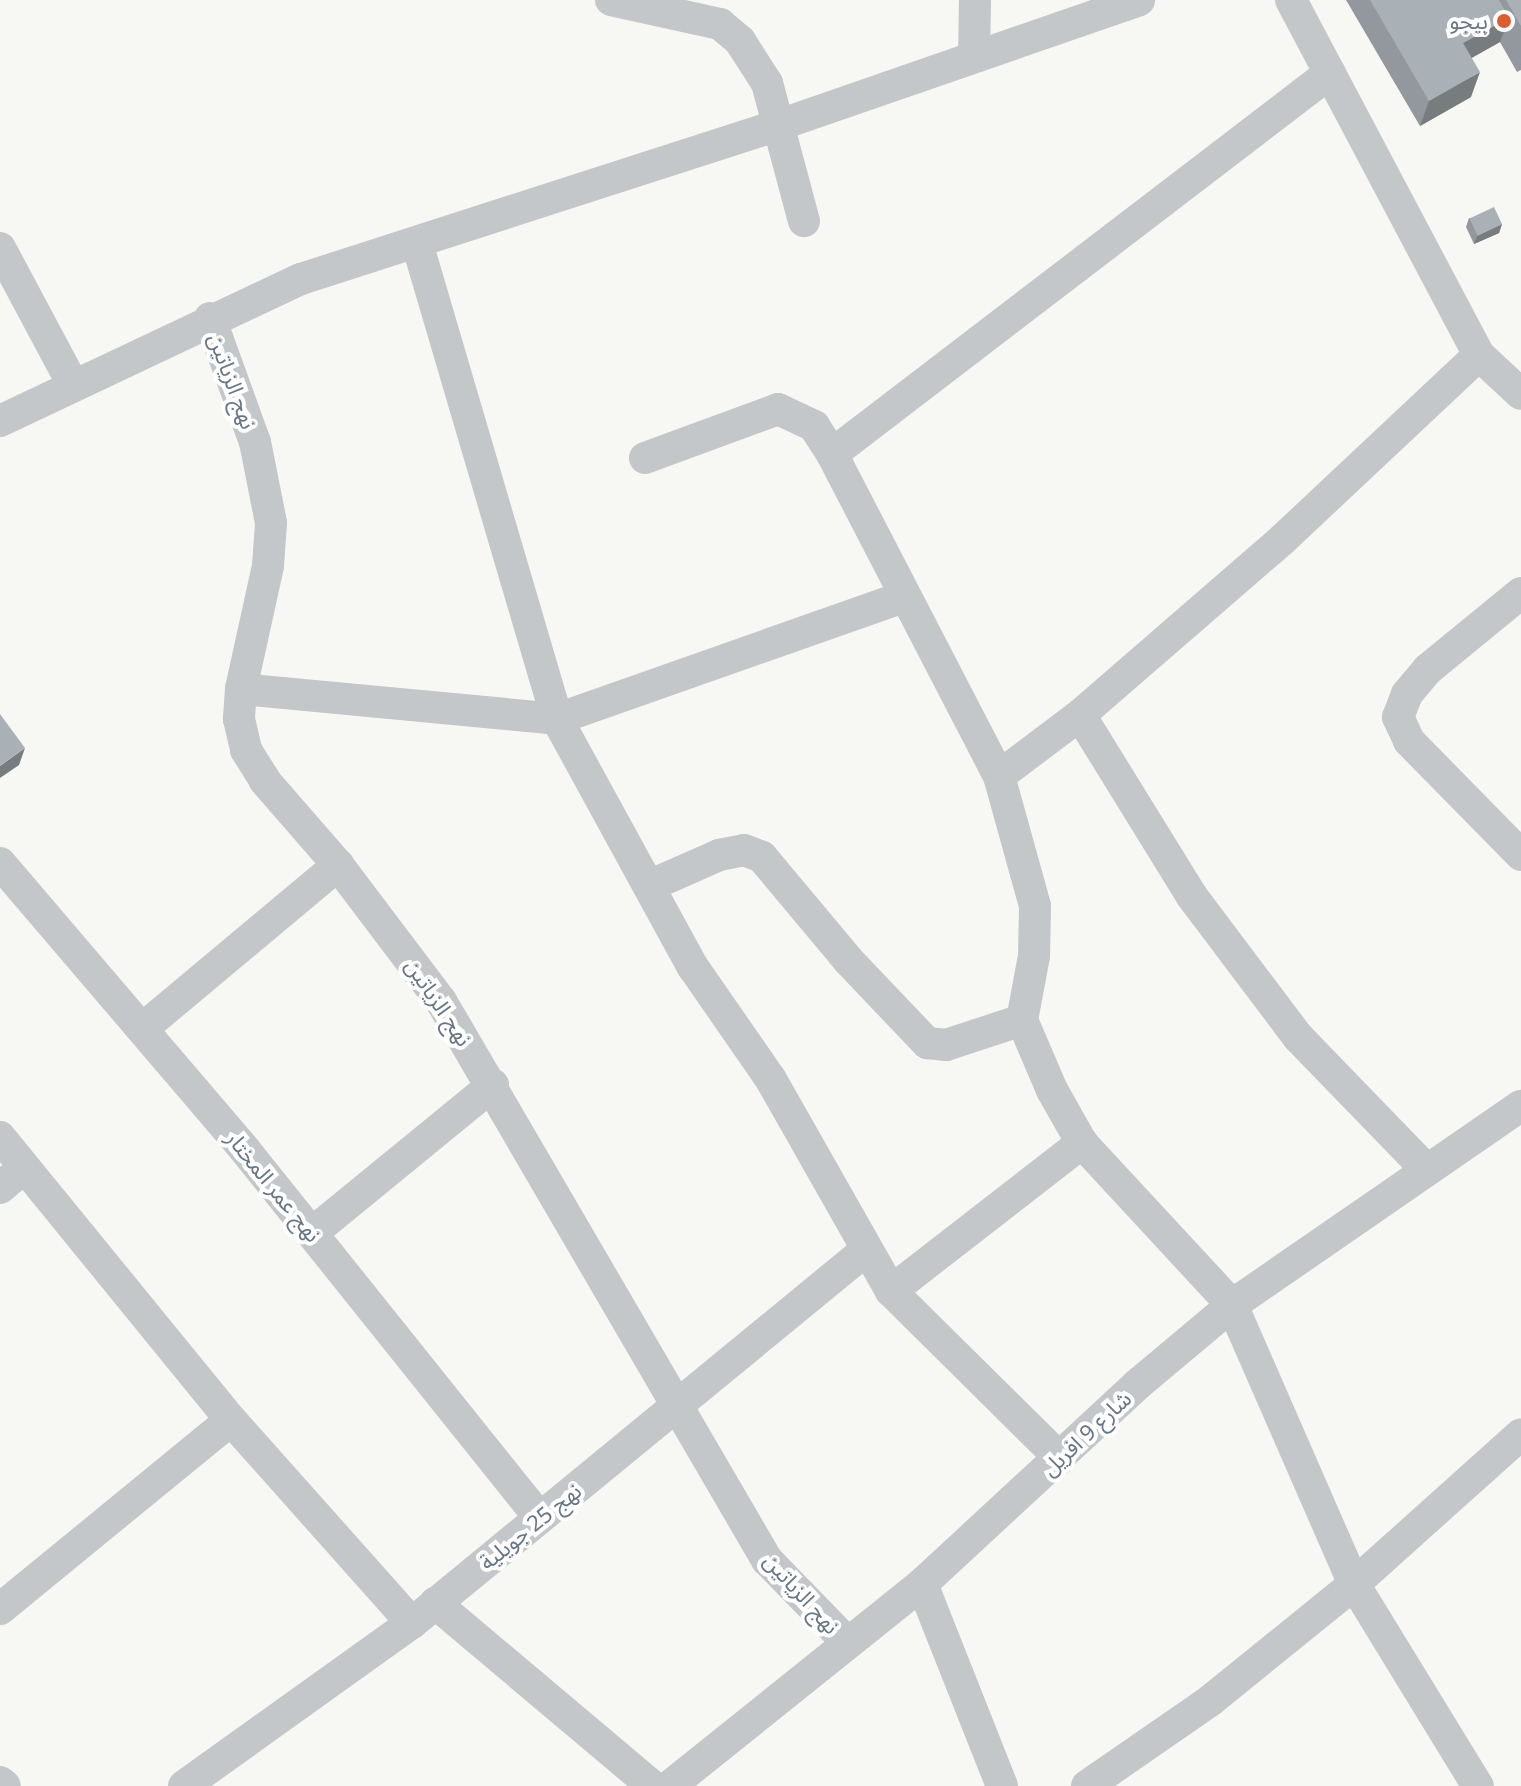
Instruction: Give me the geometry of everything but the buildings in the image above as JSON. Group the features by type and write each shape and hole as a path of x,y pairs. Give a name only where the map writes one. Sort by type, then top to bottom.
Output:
{"street":[{"path":"611,0 720,24 740,41 767,83 804,221"},
{"path":"974,57 975,0"},
{"path":"0,421 72,383 301,279 779,125 1139,0"},
{"path":"1291,0 1479,355 1521,394"},
{"path":"832,454 1330,73"},
{"path":"417,243 557,719 693,967 770,1078 865,1251 891,1291 1060,1458"},
{"path":"0,248 72,383"},
{"name":"نهج الزياتين","path":"210,318 255,442 271,523 268,566 241,689 239,719 246,750 265,781 338,865 441,1001 493,1085 767,1560 847,1642"},
{"path":"999,776 1080,715 1283,539 1479,355"},
{"path":"645,458 778,409 814,426 832,454 903,597 999,776 1035,906 1034,956 1022,1020 1082,1143 1232,1305 1354,1584 1478,1786"},
{"path":"1521,593 1428,669 1407,694 1398,717 1409,741 1521,855"},
{"path":"241,689 557,719 903,597"},
{"path":"1080,715 1191,895 1298,1037 1427,1170"},
{"path":"649,886 719,855 744,850 762,857 848,960 927,1043 946,1045 1022,1020"},
{"name":"نهج عمر المختار","path":"0,863 312,1233 539,1517"},
{"path":"142,1029 338,865"},
{"path":"312,1233 493,1085"},
{"name":"شارع 9 افريل","path":"670,1786 922,1584 1232,1305 1521,1106"},
{"path":"0,1137 231,1420 423,1613 652,1786"},
{"path":"891,1291 1082,1143"},
{"path":"0,1188 24,1168"},
{"name":"نهج 25 جويلية","path":"184,1786 423,1613 865,1251"},
{"path":"0,1609 231,1420"},
{"path":"1087,1786 1211,1700 1354,1584 1521,1434"},
{"path":"922,1584 1002,1786"}],"place":[{"name":"بيجو","path":"1504,21"}]}
